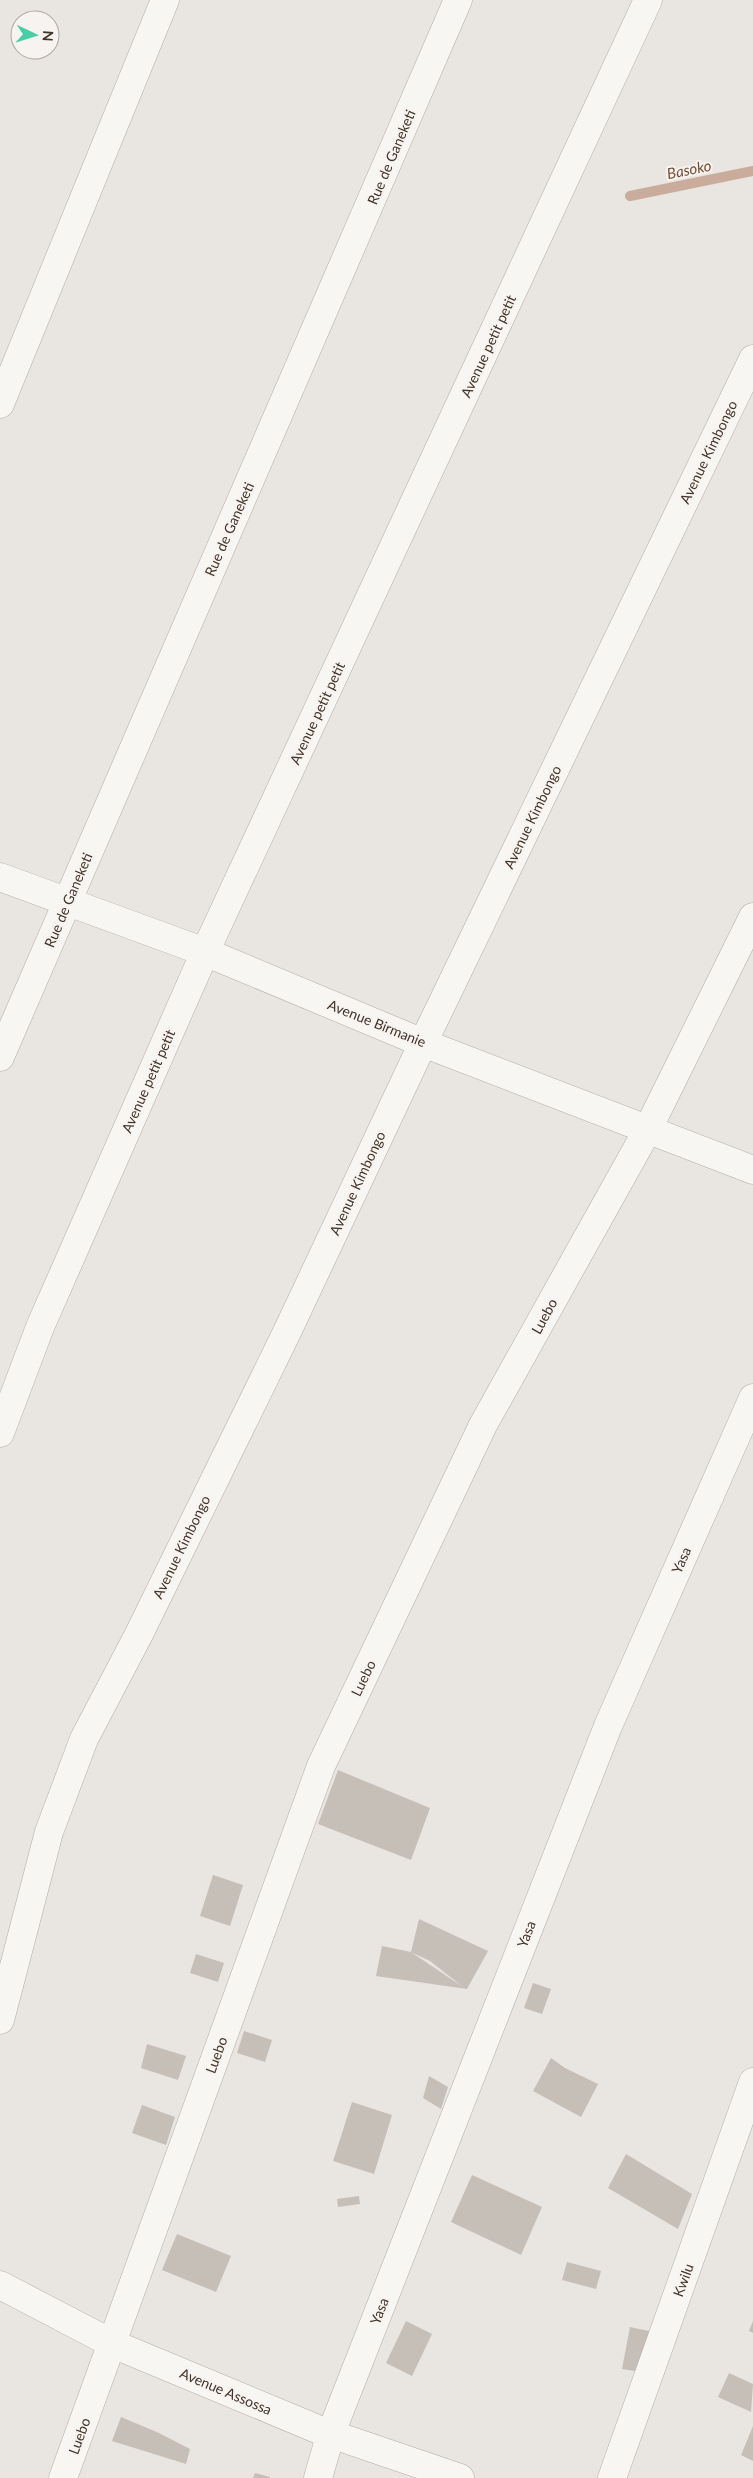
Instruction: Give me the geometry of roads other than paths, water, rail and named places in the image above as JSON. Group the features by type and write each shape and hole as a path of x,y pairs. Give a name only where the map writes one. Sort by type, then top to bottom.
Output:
{"street":[{"path":"0,404 166,0"},
{"name":"Rue de Ganeketi","path":"0,1057 458,0"},
{"name":"Avenue petit petit","path":"0,1433 40,1327 205,952 648,0"},
{"name":"Avenue Kimbongo","path":"0,2020 49,1832 84,1739 139,1634 287,1332 423,1043 753,359"},
{"name":"Avenue Birmanie","path":"0,878 205,952 423,1043 753,1170"},
{"name":"Luebo","path":"63,2478 321,1766 483,1425 648,1131 753,917"},
{"name":"Yasa","path":"318,2478 331,2433 608,1726 753,1398"},
{"name":"Kwilu","path":"612,2478 753,2082"},
{"name":"Avenue Assossa","path":"0,2285 113,2344 331,2433 460,2478"}],"waterway":[{"name":"Basoko","path":"630,196 753,171"}]}
